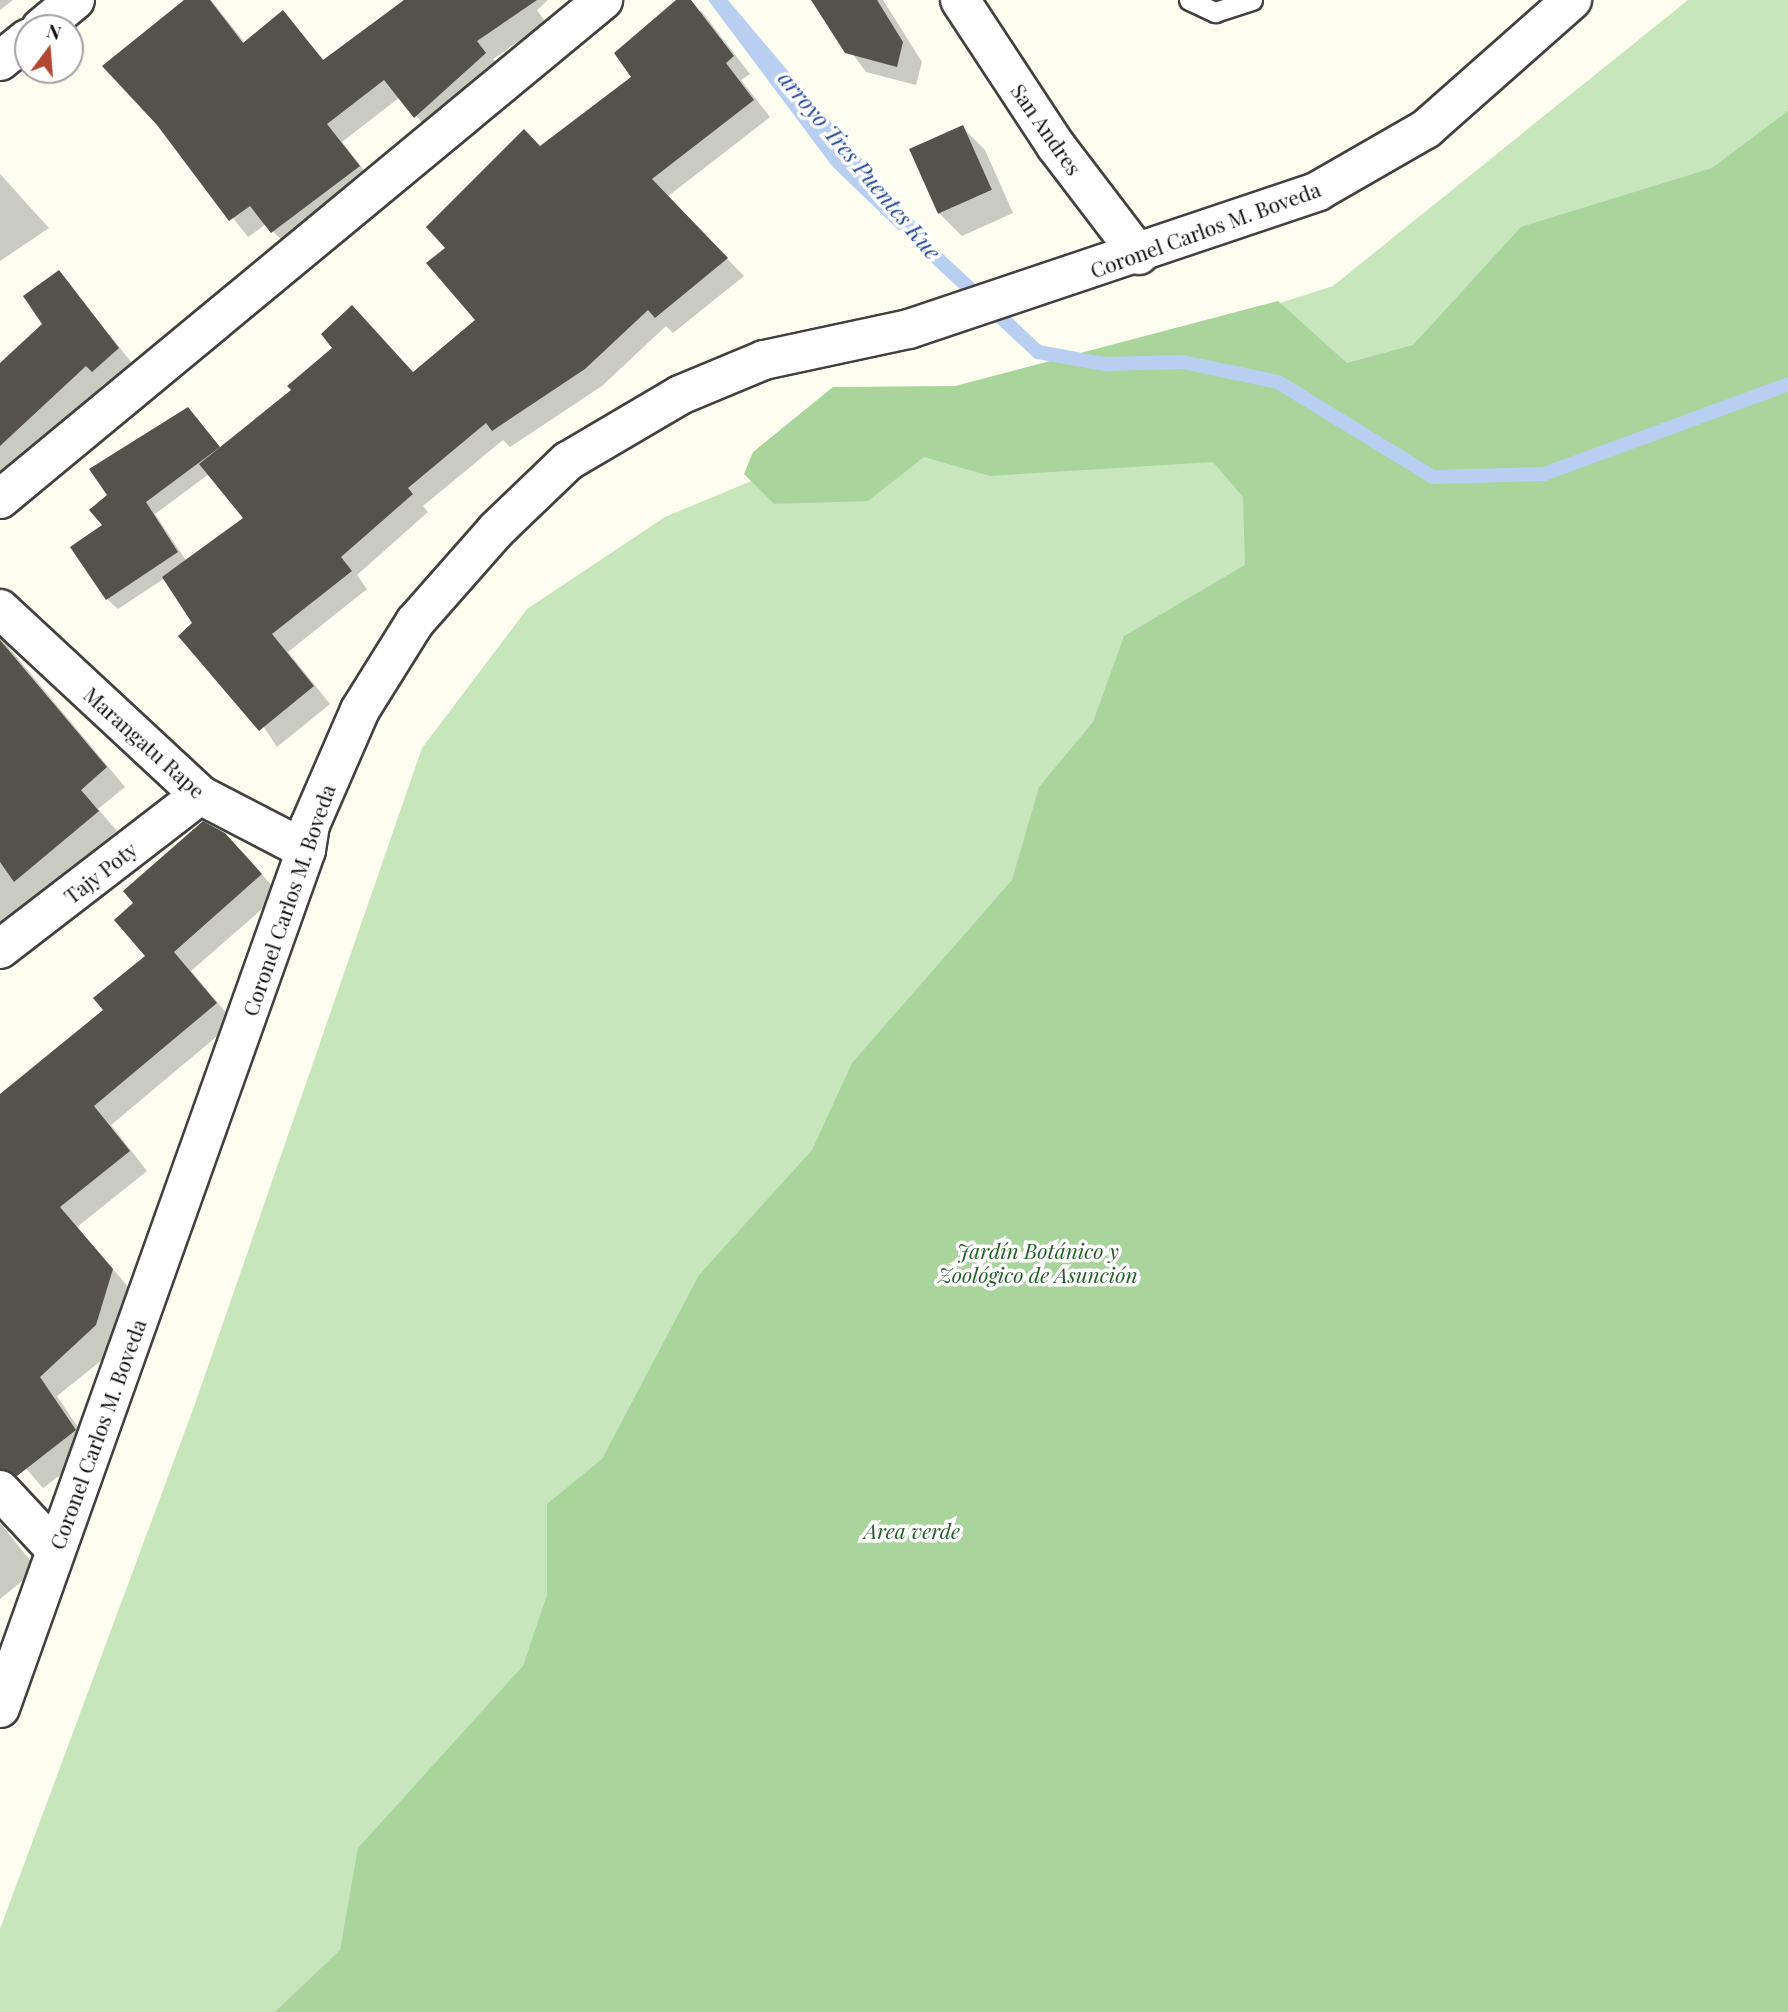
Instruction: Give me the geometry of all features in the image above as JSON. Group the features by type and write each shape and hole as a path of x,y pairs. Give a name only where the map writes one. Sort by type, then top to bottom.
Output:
{"street":[{"path":"58,14 75,0"},
{"path":"0,499 603,0"},
{"name":"San Andres","path":"960,0 1056,146 1139,255"},
{"name":"Coronel Carlos M. Boveda","path":"0,1708 306,850 310,825 360,710 415,622 568,461 680,396 764,360 909,329 1139,255 1318,191 1426,129 1572,0"},
{"path":"0,61 14,50"},
{"name":"Marangatu Rape","path":"0,610 200,794 306,850"},
{"name":"Tajy Poty","path":"0,949 200,794"},
{"path":"0,1490 56,1550"}],"lane":[{"path":"1189,0 1215,12 1252,0"}],"green space":[{"name":"Jardín Botánico y Zoológico de Asunción","path":"1688,0 1788,0 1788,2012 0,2012 0,1929 195,1404 422,748 527,609 665,517 828,449 1333,286"},
{"name":"Jardín Botánico y Zoológico de Asunción","path":"1788,111 1788,2012 275,2012 340,1950 358,1848 523,1666 547,1595 547,1504 602,1459 699,1275 812,1150 852,1063 1012,880 1039,787 1093,722 1124,636 1245,565 1243,497 1213,462 990,476 924,457 868,501 774,504 744,474 753,452 833,387 955,386 1278,301 1347,363 1413,345 1521,227 1712,168"}],"water":[{"path":"708,0 728,0 954,268 943,273 832,166"}],"building":[{"path":"184,0 210,0 243,43 283,10 323,60 404,0 537,0 477,41 486,53 414,118 384,80 327,124 360,166 271,233 250,206 229,221 157,125 102,66"},
{"path":"676,0 691,0 734,56 726,63 754,100 652,179 728,258 655,318 648,310 585,369 492,431 486,423 408,488 413,494 341,557 352,571 272,634 314,686 259,731 178,636 192,623 162,577 243,518 199,464 291,390 287,386 332,348 321,334 352,305 413,372 475,320 426,263 445,248 426,227 524,129 540,146 631,77 614,53"},
{"path":"811,0 877,0 903,42 897,67 845,53"},
{"path":"963,125 992,190 938,214 909,149"},
{"path":"59,270 119,348 92,372 86,366 0,446 0,363 42,324 23,296"},
{"path":"188,407 220,447 146,502 178,552 106,600 70,547 102,525 89,510 107,495 89,469"},
{"path":"0,640 107,767 81,790 99,811 14,882 0,862"},
{"path":"203,821 225,833 262,874 174,952 217,1003 94,1106 130,1151 60,1207 113,1269 96,1325 40,1377 76,1430 17,1476 0,1469 0,1094 103,1010 93,998 145,956 114,920 133,903 123,891"}],"waterway":[{"name":"arroyo Tres Puentes Kue","path":"938,259 1038,352 1105,364 1183,362 1278,382 1433,477 1544,474 1788,384"}],"park label":[{"name":"Area verde","path":"912,1530"}]}
